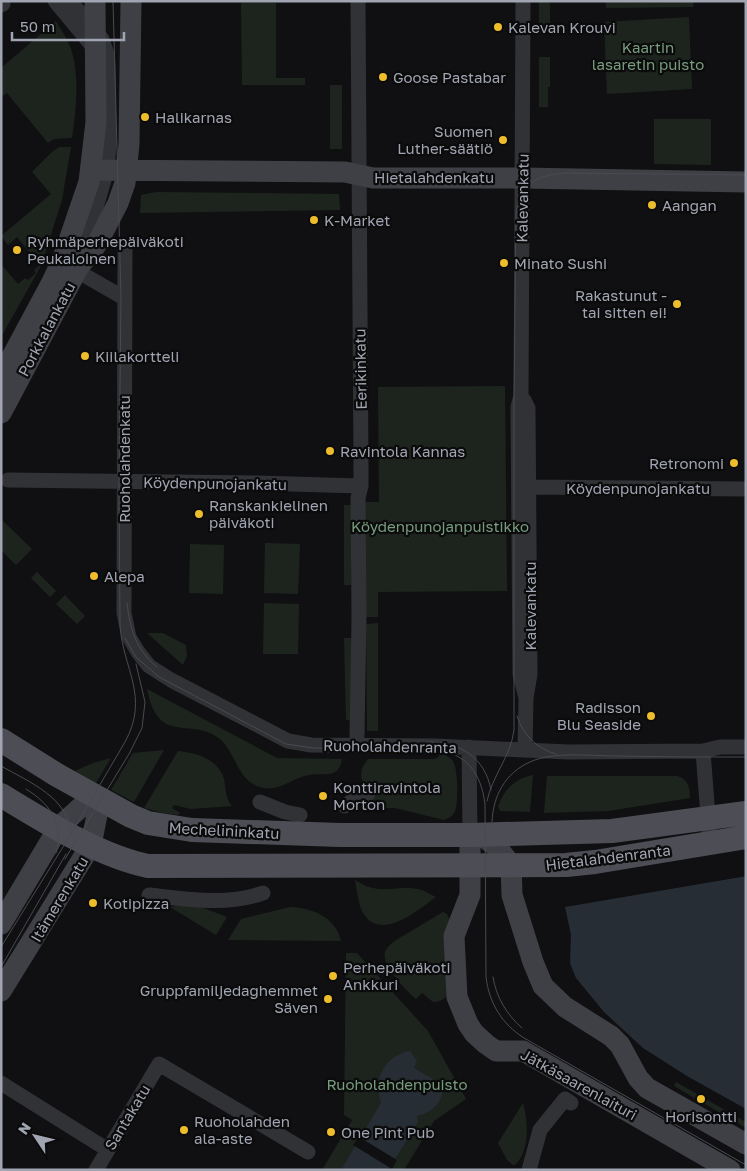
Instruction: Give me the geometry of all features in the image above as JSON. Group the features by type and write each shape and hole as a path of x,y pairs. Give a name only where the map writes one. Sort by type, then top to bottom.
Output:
{"main road":[{"path":"78,268 93,250 122,192 108,170 96,122 95,1"},
{"path":"108,170 129,144 131,1"},
{"name":"Hietalahdenkatu","path":"108,170 336,172 373,178 522,178 746,182"},
{"name":"Porkkalankatu","path":"1,376 62,261 84,200 108,170"},
{"name":"Porkkalankatu","path":"1,413 78,268"},
{"name":"Mechelininkatu","path":"1,740 97,798 148,823 192,830 271,833 473,835"},
{"path":"1,795 91,845 130,862 148,866 469,866"},
{"path":"1,924 59,827 97,798"},
{"name":"Itämerenkatu","path":"1,991 91,845 97,798"},
{"name":"Hietalahdenranta","path":"473,835 612,831 746,814"},
{"path":"473,835 485,838 497,847 511,865"},
{"name":"Jätkäsaarenlaituri","path":"473,835 469,866 470,895 454,936 457,997 464,1016 474,1033 496,1051 523,1051 730,1170"},
{"name":"Hietalahdenranta","path":"469,866 566,865 746,837"},
{"name":"Jätkäsaarenlaituri","path":"511,865 512,895 533,962 543,986 565,1007 611,1036 620,1045 638,1078 646,1088 746,1144"}],"street":[{"path":"55,1 94,39"},
{"path":"70,1 94,39"},
{"name":"Eerikinkatu","path":"357,736 358,498 361,486 358,1"},
{"name":"Kalevankatu","path":"523,1 521,395 518,407 520,674 526,698"},
{"name":"Ruoholahdenkatu","path":"124,621 125,246"},
{"path":"78,268 124,298"},
{"name":"Kalevankatu","path":"521,395 528,408 530,487 530,674 526,698 526,749"},
{"name":"Köydenpunojankatu","path":"8,480 361,486"},
{"name":"Köydenpunojankatu","path":"530,487 746,489"},
{"name":"Ruoholahdenranta","path":"124,621 133,645 143,659 160,674 288,741 311,745 469,747 568,752 703,751 720,747 746,747"},
{"name":"Jätkäsaarenlaituri","path":"469,747 473,835"},
{"path":"703,751 710,843"},
{"path":"345,806 356,798 368,794"},
{"path":"260,802 285,812 300,815"},
{"path":"149,895 181,899 240,900 263,893"},
{"name":"Santakatu","path":"96,1170 159,1064 308,1152"},
{"path":"1,1083 108,1150"},
{"path":"529,1170 540,1130 568,1099"}],"green space":[{"path":"539,1 548,1 550,3 550,33 539,33"},
{"path":"606,1 694,1 693,7 606,8"},
{"path":"241,3 276,3 276,78 305,78 305,85 242,85"},
{"name":"Kaartin lasaretin puisto","path":"689,17 692,89 607,94 604,22"},
{"path":"56,21 68,42 74,60 76,104 72,138 54,139 48,143 7,93 1,97 1,68"},
{"path":"539,57 550,57 548,107 539,107"},
{"path":"330,85 342,85 342,149 330,149"},
{"path":"654,119 711,119 711,165 654,164"},
{"path":"59,147 71,147 62,200 41,266 1,337 1,264 18,284 25,278 28,280 36,273 34,270 40,265 17,237 8,245 1,236 51,194 32,172"},
{"path":"156,192 339,194 340,210 140,213 141,195"},
{"name":"Köydenpunojanpuistikko","path":"505,386 507,591 378,592 378,617 366,617 365,502 379,502 378,387"},
{"path":"344,505 351,505 351,585 344,585"},
{"path":"1,519 32,549 16,565 1,550"},
{"path":"265,543 300,544 298,594 264,593"},
{"path":"190,544 224,545 223,594 189,593"},
{"path":"37,572 56,591 50,597 31,578"},
{"path":"65,595 85,616 77,624 56,604"},
{"path":"264,603 299,604 298,654 263,654"},
{"path":"378,623 378,731 367,731 366,624"},
{"path":"147,633 163,633 186,645 187,656 183,665"},
{"path":"344,638 351,638 352,720 346,720"},
{"path":"147,689 277,758 342,759 340,766 337,771 332,773 312,774 278,787 261,788 244,776 230,751 221,740 204,731 177,727 162,721 150,702"},
{"path":"164,750 134,802 111,790 133,753"},
{"path":"178,751 199,755 217,766 224,779 227,796 232,806 191,809 174,805 172,808 180,813 178,815 144,808"},
{"path":"439,753 451,759 455,765 457,803 454,813 450,817 444,820 395,808 371,808 361,778 363,766 368,759 435,759 439,757"},
{"path":"111,758 96,783 75,771 93,763"},
{"path":"533,775 530,812 500,811 498,806 507,790 520,779"},
{"path":"547,776 677,776 684,779 688,784 690,798 608,811 544,813"},
{"path":"355,880 373,888 413,888 436,897 399,921 378,925 369,920 362,911"},
{"path":"177,905 201,907 227,917 216,935 170,907"},
{"path":"290,907 307,909 322,915 334,926 341,941 228,940 241,919"},
{"path":"443,912 449,918 449,991 445,998 439,1001 433,1002 422,993 416,999 401,984 387,964 385,952 396,940"},
{"name":"Ruoholahdenpuisto","path":"346,953 357,953 428,1031 466,1099 434,1121 404,1170 322,1170 352,1120 344,1115"},
{"path":"676,1082 746,1122 746,1128 674,1086"},
{"path":"523,1103 527,1127 526,1143 521,1158 513,1165 507,1160 498,1143"}],"shaded area":[{"path":"746,876 746,1109 687,1076 643,1048 604,1012 576,978 570,963 571,935 565,907"},
{"path":"410,1051 417,1061 414,1068 443,1085 439,1101 428,1112 417,1116 418,1122 388,1170 341,1170 381,1103 378,1085 387,1063 393,1058"}],"pier":[{"path":"746,873 746,876 562,907 564,905"},
{"path":"359,1137 397,1160 392,1169 353,1145"}],"tram line":[{"path":"1,947 125,742 132,726 135,711 133,683 122,641 120,625 121,296 113,1"},
{"path":"487,801 489,792 509,749 514,730 516,213 521,194 532,182 547,176 566,173 746,175"},
{"path":"127,603 135,638 144,653 157,667"},
{"path":"125,638 136,657 159,677 286,744 313,748 435,749 456,755 464,760 476,774 485,804 486,977 490,996 498,1012 509,1026 524,1038 746,1165"},
{"path":"65,859 129,754 142,728 145,702 136,664"},
{"path":"517,716 527,735 537,745 556,754"},
{"path":"428,742 460,748 477,760 488,778 491,790"},
{"path":"492,822 498,794 507,779 530,762 550,756 746,757"},
{"path":"1,766 35,785 56,801 64,811 69,822 71,835"},
{"path":"26,789 42,801 57,824 58,843 56,853"},
{"path":"1,967 66,854"},
{"path":"493,977 503,1005 522,1028"}],"place":[{"name":"Kalevan Krouvi","path":"498,27"},
{"name":"Goose Pastabar","path":"383,77"},
{"name":"Halikarnas","path":"145,117"},
{"name":"Suomen Luther-säätiö","path":"503,140"},
{"name":"Aangan","path":"652,205"},
{"name":"K-Market","path":"314,220"},
{"name":"Ryhmäperhepäiväkoti Peukaloinen","path":"17,250"},
{"name":"Minato Sushi","path":"504,263"},
{"name":"Rakastunut - tai sitten ei!","path":"677,304"},
{"name":"Kiilakortteli","path":"85,356"},
{"name":"Ravintola Kannas","path":"330,451"},
{"name":"Retronomi","path":"734,463"},
{"name":"Ranskankielinen päiväkoti","path":"199,514"},
{"name":"Alepa","path":"94,576"},
{"name":"Radisson Blu Seaside","path":"651,716"},
{"name":"Konttiravintola Morton","path":"323,796"},
{"name":"Kotipizza","path":"93,903"},
{"name":"Perhepäiväkoti Ankkuri","path":"333,976"},
{"name":"Gruppfamiljedaghemmet Säven","path":"328,999"},
{"name":"Horisontti","path":"701,1099"},
{"name":"Ruoholahden ala-aste","path":"184,1130"},
{"name":"One Pint Pub","path":"331,1132"}]}
